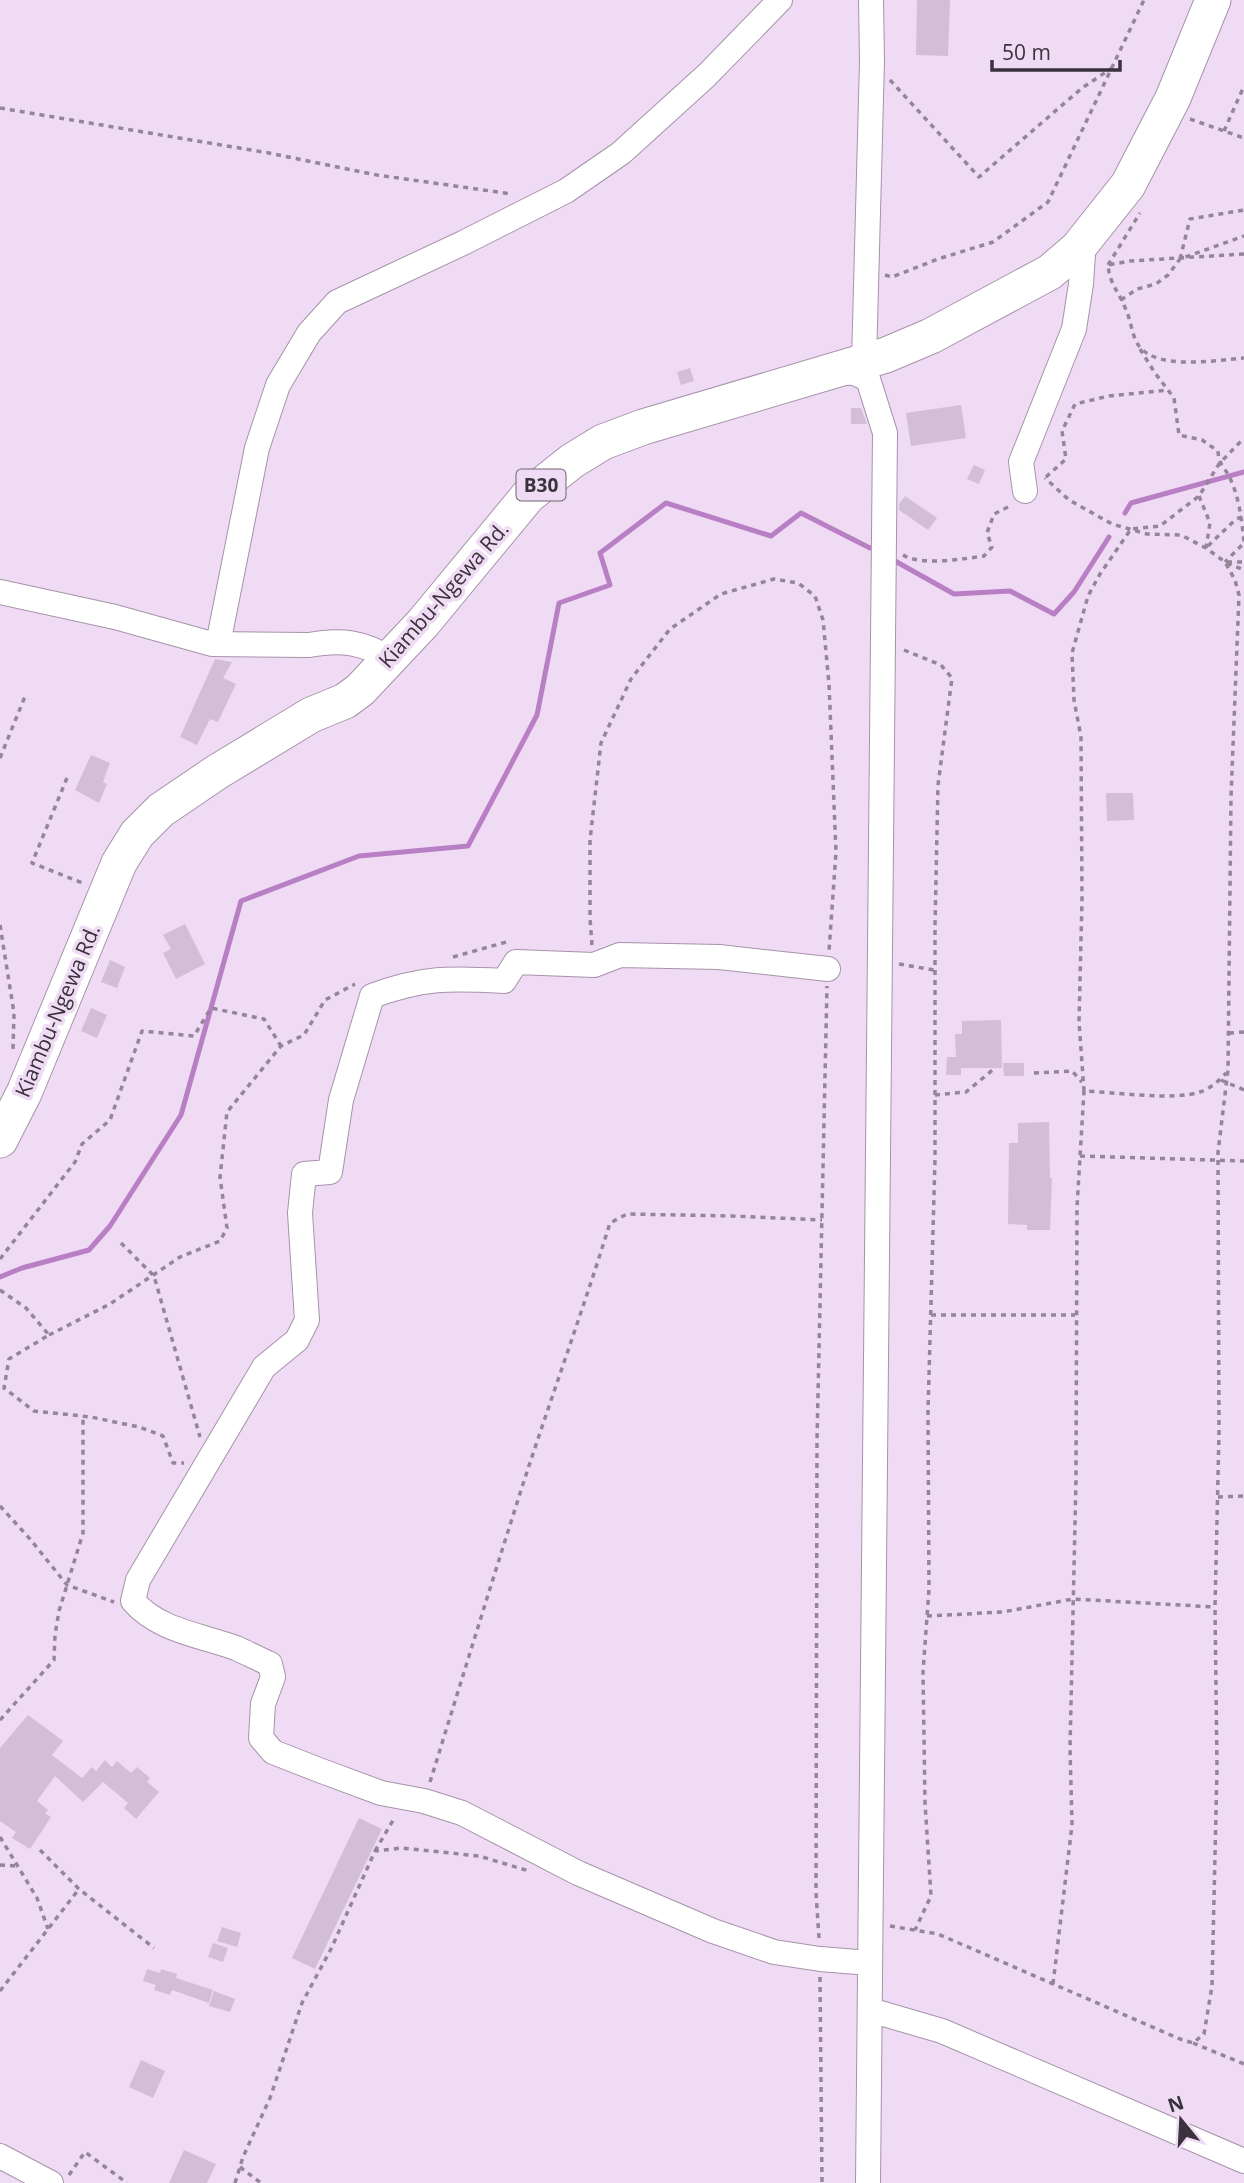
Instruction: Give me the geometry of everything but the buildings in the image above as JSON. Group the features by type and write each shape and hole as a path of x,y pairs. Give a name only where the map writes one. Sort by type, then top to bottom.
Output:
{"highway":[{"name":"Kiambu-Ngewa Rd.","path":"0,1140 24,1093 119,863 137,834 161,810 217,772 311,715 345,701 360,690 390,659 528,496 572,461 603,442 643,427 886,355 931,336 1050,272 1084,240 1128,185 1166,111 1213,0"}],"street":[{"path":"218,644 257,448 278,385 309,334 337,302 566,191 621,153 707,75 780,0"},
{"path":"868,2183 885,433 868,379 848,367 866,271 872,61 871,0"},
{"path":"1025,491 1021,462 1074,329 1084,240"},
{"path":"0,593 115,617 218,644 360,644 373,648 390,659"},
{"path":"828,969 719,957 620,955 594,965 516,962 504,981 432,979 402,985 372,996 341,1100 330,1172 304,1174 300,1213 307,1320 297,1340 264,1367 138,1580 133,1601 142,1612 180,1632 236,1648 270,1664 273,1676 263,1704 261,1738 273,1752 381,1793 424,1801 462,1813 578,1873 713,1931 774,1952 870,1963"},
{"path":"870,2010 942,2031 1244,2161"},
{"path":"0,2156 51,2183"}],"path":[{"path":"866,271 892,276 938,258 993,242 1048,202 1144,0"},
{"path":"872,61 979,177 1083,88 1112,68"},
{"path":"1224,131 1244,86"},
{"path":"0,108 269,153 377,175 531,196 537,206"},
{"path":"1166,111 1244,138"},
{"path":"1121,300 1137,289 1156,284 1168,275 1180,259 1190,219 1244,210"},
{"path":"1180,259 1244,236"},
{"path":"1225,562 1244,543 1243,517 1229,476 1219,464 1218,451 1202,440 1179,435 1174,398 1138,345 1121,300 1110,280 1108,265 1130,261 1244,254"},
{"path":"1138,345 1155,358 1171,362 1244,358"},
{"path":"884,541 909,559 940,560 984,556 992,547 986,534 994,514 1009,508 1025,491 1066,459 1062,432 1075,404 1109,396 1168,390"},
{"path":"1054,1984 1072,1825 1070,1748 1075,1315 1084,1091 1079,1023 1082,899 1081,737 1074,700 1072,653 1088,596 1132,529 1160,526 1199,496 1219,464 1244,438"},
{"path":"1045,477 1069,500 1112,524 1147,534 1181,535 1225,562 1244,570"},
{"path":"1199,496 1210,523 1206,548"},
{"path":"1206,548 1236,519 1243,517"},
{"path":"1225,562 1244,562"},
{"path":"1193,2043 1204,2034 1212,1986 1217,1768 1215,1607 1218,1497 1218,1162 1228,1070 1231,797 1238,595 1235,580 1225,562"},
{"path":"594,965 590,918 590,841 601,743 631,678 670,629 721,594 774,579 798,583 815,596 823,620 829,684 836,852 828,969 817,1440 816,1893 820,1959 822,2183"},
{"path":"882,641 941,665 952,678 939,785 934,970 935,1095 928,1411 927,1616 923,1685 925,1803 931,1896 915,1930"},
{"path":"0,758 26,695"},
{"path":"67,778 32,863 107,893"},
{"path":"0,925 14,1013 13,1051"},
{"path":"879,968 899,964 934,970"},
{"path":"0,1259 75,1162 82,1144 110,1120 142,1031 194,1036 211,1008 264,1019 281,1046"},
{"path":"1228,1033 1244,1032"},
{"path":"935,1095 966,1092 995,1069"},
{"path":"1034,1073 1072,1070 1083,1084"},
{"path":"1084,1091 1177,1096 1201,1092 1221,1080 1228,1070"},
{"path":"1221,1080 1244,1090"},
{"path":"1080,1156 1244,1161"},
{"path":"424,1801 469,1650 488,1600 610,1223 627,1214 822,1220"},
{"path":"121,1243 154,1276 207,1462 173,1463 163,1436 139,1427 83,1416 34,1411 5,1388 9,1359 110,1304 154,1276"},
{"path":"0,1290 26,1308 49,1335"},
{"path":"931,1315 1075,1315"},
{"path":"0,1720 54,1660 59,1611 83,1533 83,1416"},
{"path":"1218,1497 1244,1496"},
{"path":"0,1506 67,1585 142,1612"},
{"path":"927,1616 1003,1612 1073,1599 1215,1607"},
{"path":"235,2183 270,2098 302,2003 331,1949 375,1851 396,1815"},
{"path":"0,1837 37,1898 48,1929"},
{"path":"375,1851 402,1848 479,1856 529,1871"},
{"path":"40,1850 79,1889 154,1948"},
{"path":"0,1865 17,1866"},
{"path":"0,1991 79,1889"},
{"path":"870,1922 938,1934 1244,2064"},
{"path":"64,2183 85,2152 127,2183"},
{"path":"240,2166 258,2182"}],"waterway":[{"path":"1125,513 1131,503 1244,472"},
{"path":"0,1277 22,1268 89,1250 110,1226 181,1115 241,901 359,856 468,846 537,715 559,603 610,585 600,553 666,503 771,536 801,513 870,548"},
{"path":"895,561 954,594 1010,591 1054,614 1074,592 1109,537"}]}
